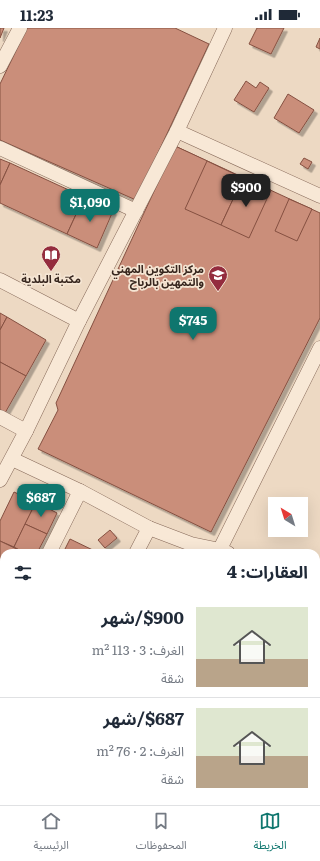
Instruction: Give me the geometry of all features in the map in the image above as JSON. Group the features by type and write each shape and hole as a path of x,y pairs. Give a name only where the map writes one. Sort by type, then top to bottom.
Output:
{"street":[{"path":"0,66 20,28"},
{"path":"0,480 26,431 79,321 177,131 225,28"},
{"path":"177,131 320,196"},
{"path":"0,148 136,211"},
{"path":"0,280 79,321"},
{"path":"223,549 320,348"},
{"path":"0,417 26,431"},
{"path":"12,459 80,491 149,528 191,544 210,549"},
{"path":"52,549 80,491"},
{"path":"138,549 149,528"}],"building":[{"path":"0,28 4,28 0,38"},
{"path":"27,28 175,28 209,44 136,200 0,140 0,84"},
{"path":"257,28 284,28 271,54 249,44"},
{"path":"320,38 320,49 316,47"},
{"path":"246,81 256,88 260,82 269,88 254,112 234,100"},
{"path":"288,94 314,110 299,133 274,118"},
{"path":"175,146 207,161 185,209 153,194"},
{"path":"175,146 320,213 320,318 211,532 38,449 58,410 56,403"},
{"path":"304,158 312,162 308,169 300,164"},
{"path":"0,159 10,163 0,185"},
{"path":"207,161 243,178 221,225 185,209"},
{"path":"10,163 84,197 67,234 0,203 0,185"},
{"path":"243,178 271,190 249,238 221,225"},
{"path":"84,197 113,211 97,248 67,234"},
{"path":"289,199 312,209 297,241 275,231"},
{"path":"0,313 7,317 0,330"},
{"path":"7,317 46,340 26,376 0,362 0,330"},
{"path":"0,362 26,376 5,413 0,410"},
{"path":"14,492 36,502 14,547 0,541 0,521"},
{"path":"36,502 57,513 47,534 25,524"},
{"path":"25,524 47,534 39,549 18,549 14,547"},
{"path":"110,530 117,538 105,548 98,540"},
{"path":"70,539 91,549 65,549"},
{"path":"0,541 17,549 0,549"}],"place":[{"name":"مكتبة البلدية","path":"51,272"},
{"name":"مركز التكوين المهني والتمهين بالرباح","path":"218,292"}]}
